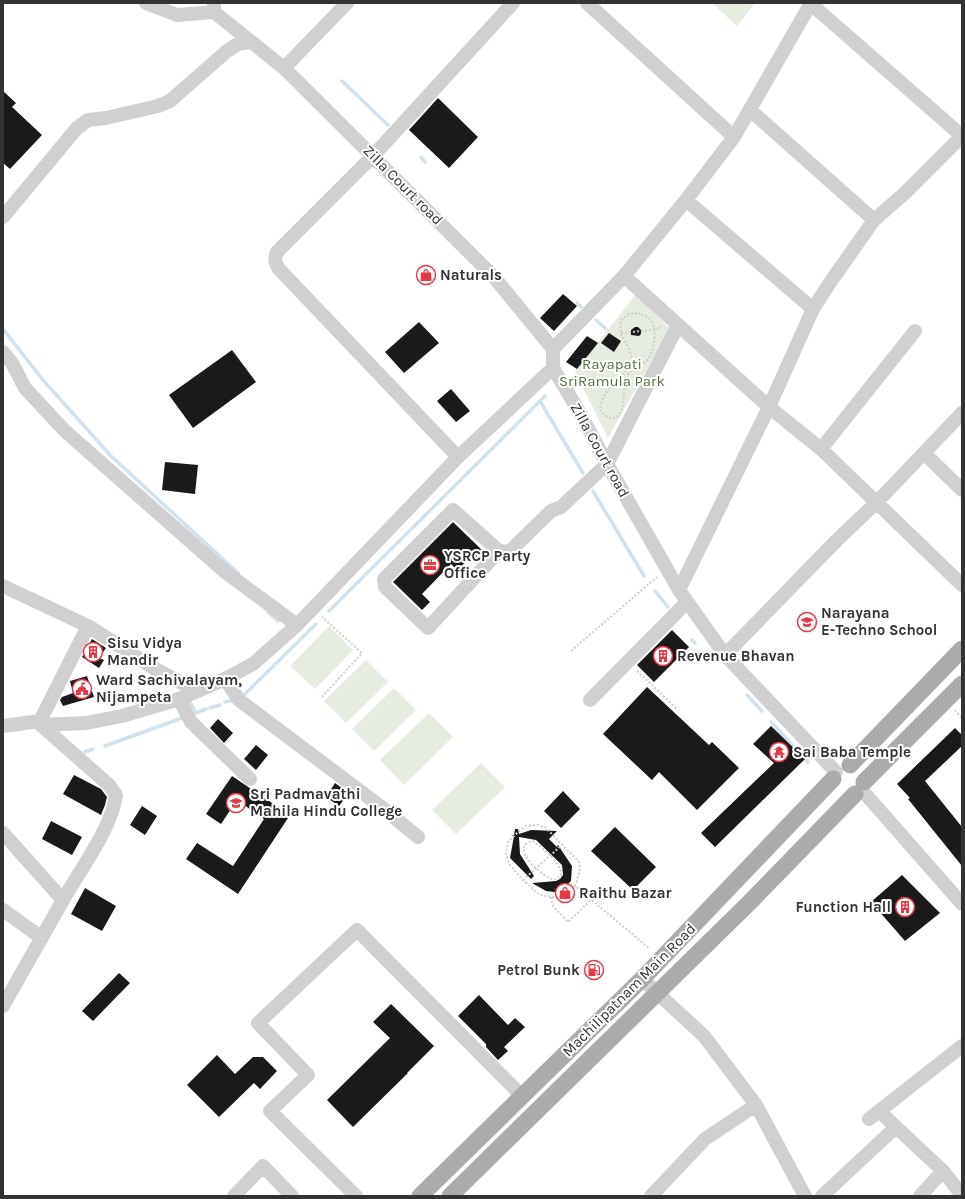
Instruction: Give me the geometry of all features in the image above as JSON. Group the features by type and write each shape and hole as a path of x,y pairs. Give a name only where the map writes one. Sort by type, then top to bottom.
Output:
{"main road":[{"name":"Machilipatnam Main Road","path":"420,1196 662,959 840,772 962,649"},
{"name":"Machilipatnam Main Road","path":"450,1196 755,896 962,684"},
{"path":"857,768 862,774 860,788 847,795 840,792 835,788 840,772 857,768"}],"street":[{"path":"146,3 177,15 214,8"},
{"path":"284,68 347,3"},
{"path":"458,457 275,264 274,258 277,252 373,156 512,3"},
{"path":"587,3 734,137"},
{"path":"3,726 40,723 86,722 115,717 179,699 225,679 253,664 297,625 458,457 553,368 553,349 624,276 686,200 734,137 811,3 962,136 905,193 874,220 813,309 769,407 679,590"},
{"name":"Zilla Court road","path":"214,8 250,42 284,68 493,276 553,349"},
{"path":"3,217 77,128 88,120 106,118 158,106 170,101 227,51 238,44 250,42"},
{"path":"750,110 874,220"},
{"path":"686,200 813,309"},
{"path":"624,276 769,407 821,449 962,585"},
{"path":"499,552 428,628 385,587 384,579 453,510 499,552 509,552 551,511 561,508 607,464 678,325"},
{"path":"821,449 915,331"},
{"path":"3,352 12,363 26,388 65,431 224,571 297,625"},
{"name":"Zilla Court road","path":"553,368 687,602 725,654 840,772"},
{"path":"725,654 837,540 877,502 962,413"},
{"path":"924,453 962,490"},
{"path":"3,586 88,626 157,670 197,691"},
{"path":"590,700 687,602"},
{"path":"40,723 88,626"},
{"path":"225,679 239,700 384,809 418,837"},
{"path":"179,699 191,722 250,778"},
{"path":"3,1006 99,840 115,804 116,794 109,785 40,723"},
{"path":"860,788 962,904"},
{"path":"3,833 63,900"},
{"path":"3,910 42,938"},
{"path":"356,1196 270,1111 308,1075 258,1023 357,930 522,1096"},
{"path":"642,979 704,1036 756,1105 805,1196"},
{"path":"962,1046 874,1115 896,1127 943,1171 962,1195"},
{"path":"651,1196 705,1139 756,1105"},
{"path":"822,1196 896,1127"},
{"path":"234,1196 263,1166 292,1196"},
{"path":"920,1196 943,1171"}],"path":[{"path":"629,314 643,315 649,318 654,330 654,344 651,354 645,363 634,369 627,376 625,381 623,405 619,414 616,417 611,418 603,414 600,409 600,402 609,387 625,371 631,359 629,348 621,333 621,320 629,314"},
{"path":"621,333 654,330"},
{"path":"571,651 667,569"},
{"path":"312,609 362,652 322,697"},
{"path":"627,662 677,708"},
{"path":"538,825 546,828 563,844 579,862 580,871 575,886 562,896 551,897 540,894 523,880 509,864 506,853 508,842 526,826 538,825"},
{"path":"533,841 550,856 558,864 561,870 561,875 558,878 552,879 546,877 526,857 523,851 524,846 527,842 533,841"},
{"path":"523,880 563,844"},
{"path":"575,886 662,959"},
{"path":"551,897 553,906 568,922 591,900"}],"green space":[{"path":"712,3 755,3 737,26"},
{"name":"Rayapati SriRamula Park","path":"636,294 670,329 608,438 575,372"},
{"path":"329,626 353,650 315,689 290,666"},
{"path":"366,660 388,682 346,723 324,701"},
{"path":"394,688 416,710 374,751 352,729"},
{"path":"429,713 453,737 404,785 380,760"},
{"path":"481,763 505,787 456,834 432,810"}],"building":[{"path":"3,91 16,103 12,107 42,135 10,169 3,163"},
{"path":"438,98 478,137 449,168 409,130"},
{"path":"563,294 577,306 554,331 540,318"},
{"path":"419,322 439,343 404,373 385,352"},
{"path":"638,327 641,330 641,334 639,336 631,335 631,330"},
{"path":"609,333 621,341 614,352 601,343"},
{"path":"587,336 598,343 577,369 566,362"},
{"path":"232,350 256,382 193,428 169,395"},
{"path":"451,389 470,411 456,422 437,401"},
{"path":"165,462 198,465 195,494 162,490"},
{"name":"YSRCP Party Office","path":"453,522 484,552 475,560 472,556 457,570 451,564 422,594 430,602 422,610 393,582"},
{"name":"Revenue Bhavan","path":"672,630 689,647 654,682 637,665"},
{"name":"Sisu Vidya Mandir","path":"92,639 106,648 99,658 104,660 99,668 82,657"},
{"name":"Ward Sachivalayam, Nijampeta","path":"87,676 94,697 63,706 60,700 62,697 73,693 70,681"},
{"path":"647,687 709,745 712,742 739,768 697,810 659,772 652,780 603,734"},
{"path":"218,719 233,733 224,743 210,728"},
{"path":"771,726 805,759 715,847 701,833 774,763 753,744"},
{"path":"955,728 962,735 962,746 925,781 962,827 962,866 908,799 910,798 897,784"},
{"path":"256,745 268,755 256,770 244,759"},
{"path":"74,775 101,789 107,797 101,815 63,794"},
{"path":"232,776 290,815 238,894 186,859 197,843 233,866 264,819 237,800 221,824 206,814"},
{"path":"335,783 349,793 339,806 326,797"},
{"path":"563,791 580,809 561,828 544,811"},
{"path":"142,806 157,816 145,835 130,825"},
{"path":"51,821 82,837 72,855 42,839"},
{"path":"615,827 656,867 633,890 591,851"},
{"path":"515,829 518,829 519,834 531,830 557,831 549,839 558,848 558,845 572,866 571,881 560,891 546,891 532,883 556,881 563,875 562,865 536,840 519,837 520,854 534,876 531,879 510,858 514,836 511,836 514,835"},
{"name":"Function Hall","path":"902,875 940,913 905,941 871,902"},
{"path":"85,888 116,906 102,931 71,914"},
{"path":"119,973 130,983 93,1021 82,1011"},
{"path":"479,995 508,1025 515,1018 525,1027 504,1047 508,1051 498,1060 486,1047 486,1044 458,1016"},
{"path":"391,1004 434,1046 353,1127 327,1100 390,1038 373,1022"},
{"path":"217,1055 235,1074 253,1057 263,1057 277,1071 260,1089 254,1083 219,1117 187,1085"}],"waterway":[{"path":"342,81 388,125"},
{"path":"421,157 425,162"},
{"path":"577,303 581,307"},
{"path":"596,320 606,329"},
{"path":"3,329 43,380 111,456 238,573"},
{"path":"329,611 545,396"},
{"path":"540,401 583,473"},
{"path":"593,491 644,576"},
{"path":"655,591 668,607"},
{"path":"268,612 278,621"},
{"path":"243,696 316,624"},
{"path":"692,640 695,643"},
{"path":"747,695 762,711"},
{"path":"189,700 196,713"},
{"path":"225,702 234,700"},
{"path":"210,708 220,705"},
{"path":"195,713 206,709"},
{"path":"105,746 182,718"},
{"path":"771,722 808,762"},
{"path":"85,752 93,749"}],"place":[{"name":"Naturals","path":"426,275"},
{"name":"YSRCP Party Office","path":"430,565"},
{"name":"Narayana E-Techno School","path":"807,622"},
{"name":"Sisu Vidya Mandir","path":"93,652"},
{"name":"Revenue Bhavan","path":"663,656"},
{"name":"Ward Sachivalayam, Nijampeta","path":"82,689"},
{"name":"Sai Baba Temple","path":"779,752"},
{"name":"Sri Padmavathi Mahila Hindu College","path":"236,803"},
{"name":"Raithu Bazar","path":"565,893"},
{"name":"Function Hall","path":"905,907"},
{"name":"Petrol Bunk","path":"594,970"}]}
